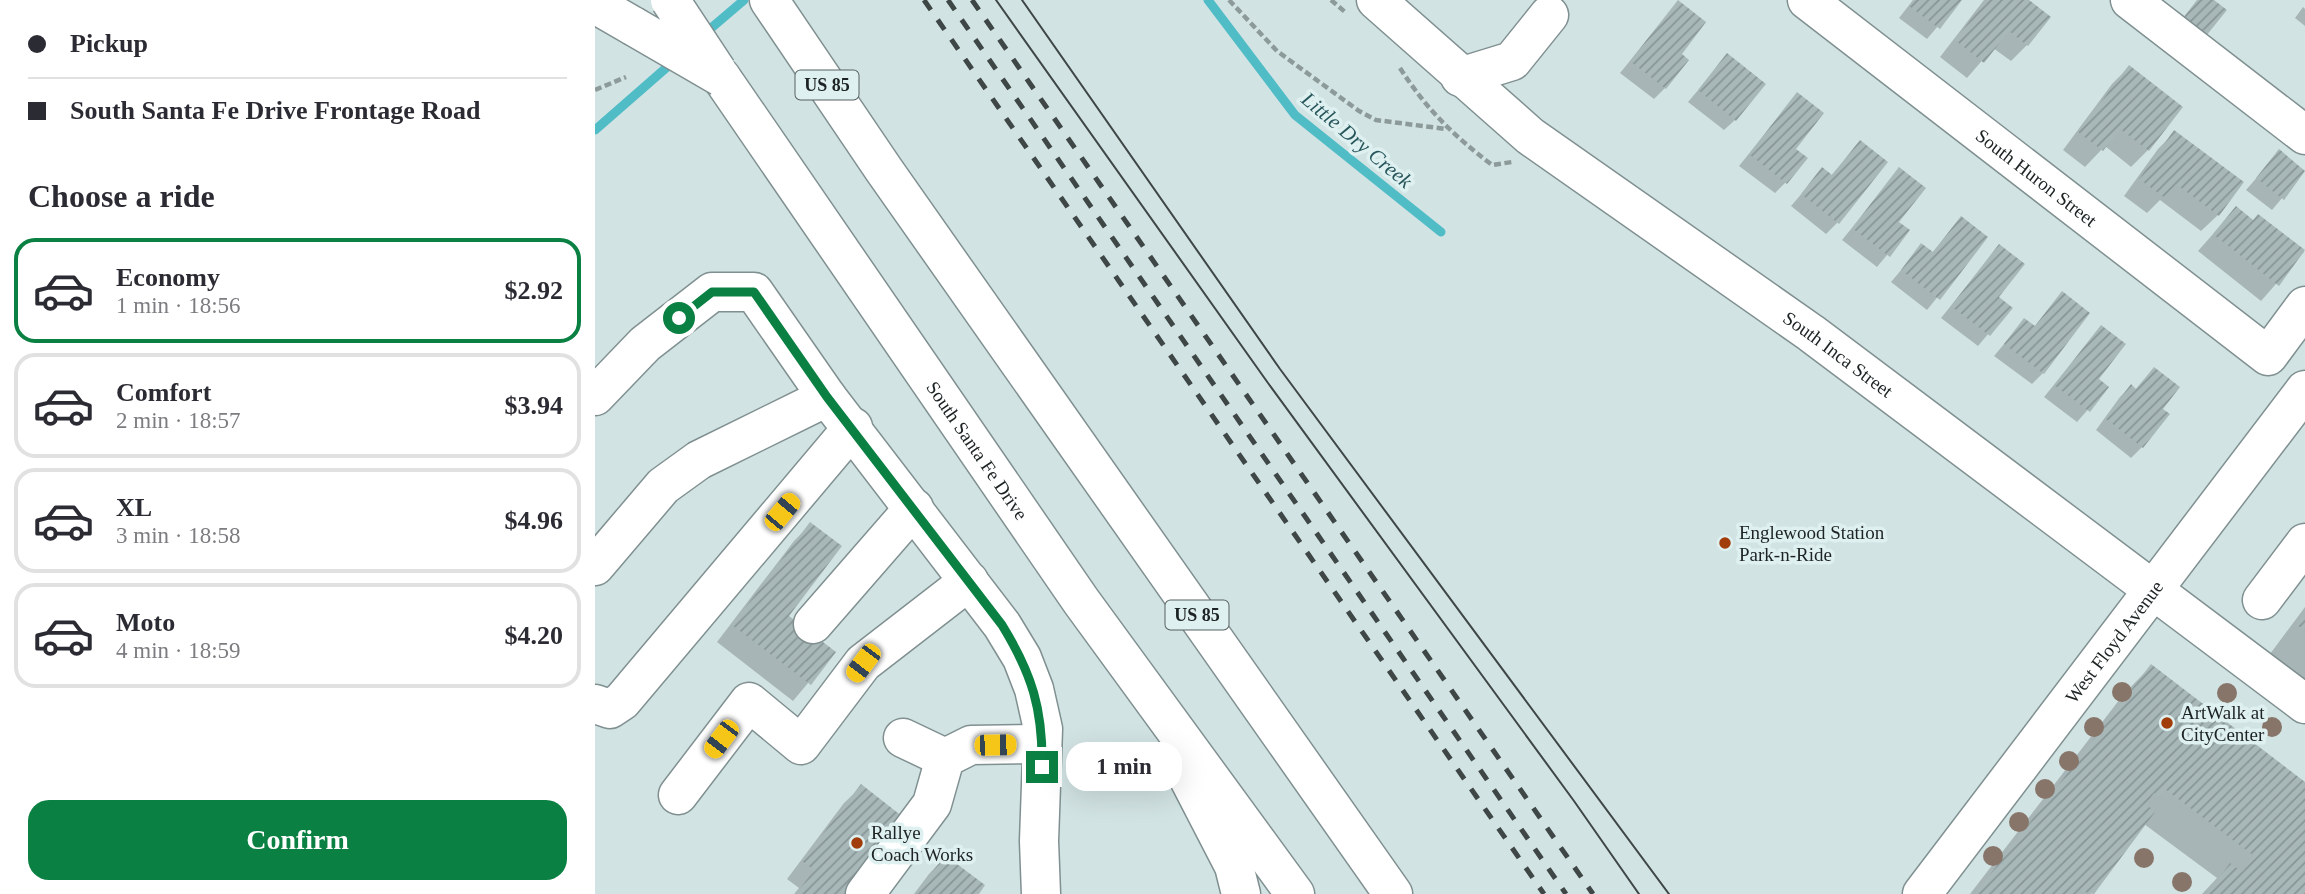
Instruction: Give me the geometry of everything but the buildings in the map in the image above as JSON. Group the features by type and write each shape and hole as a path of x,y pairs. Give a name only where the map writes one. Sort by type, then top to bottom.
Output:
{"main road":[{"name":"South Santa Fe Drive","path":"670,0 1081,601 1295,894"},
{"name":"South Huron Street","path":"1807,0 2268,356 2305,306"},
{"path":"2130,0 2305,135"},
{"name":"US 85","path":"770,1 884,170 1394,894"},
{"path":"595,4 721,77"},
{"path":"1512,121 1512,61 1547,5"},
{"name":"South Inca Street","path":"1362,8 1460,77 1577,170 1811,333 2305,704"},
{"path":"1460,77 1512,61"},
{"path":"595,396 645,344 712,292 754,292 827,397 853,427 969,581 1022,658 1034,689 1043,729 1039,841 1041,894"},
{"name":"West Floyd Avenue","path":"1922,894 2305,390"},
{"path":"595,566 663,486 699,460 827,397"},
{"path":"595,704 610,709 622,701 853,427"},
{"path":"813,624 914,508"},
{"path":"2262,600 2305,543"},
{"path":"678,794 750,702 800,745 863,663 969,581"},
{"path":"1081,601 1160,727 1234,866 1241,894"},
{"path":"903,738 945,758"},
{"path":"865,894 932,804 945,758 971,745 1042,744"}],"path":[{"path":"1229,0 1277,51 1359,111 1376,120 1446,129"},
{"path":"1331,0 1362,8"},
{"path":"1394,58 1418,97 1446,129 1492,165 1520,161"},
{"path":"595,90 626,77"}],"waterway":[{"name":"Little Dry Creek","path":"703,35 744,0"},
{"name":"Little Dry Creek","path":"1208,0 1295,115 1441,232"},
{"name":"Little Dry Creek","path":"595,130 674,61"}],"tram line":[{"path":"996,0 1268,383 1639,894"},
{"path":"1022,0 1280,369 1669,894"}],"railway":[{"path":"924,0 1544,894"},
{"path":"948,0 1566,894"},
{"path":"972,0 1593,894"}],"place":[{"name":"Englewood Station Park-n-Ride","path":"1725,543"},
{"name":"ArtWalk at CityCenter","path":"2167,723"},
{"name":"Rallye Coach Works","path":"857,843"}],"route":[{"path":"679,318 712,292 754,292 827,397 853,427 1002,625 1022,658 1034,689 1043,729 1042,767"}]}
